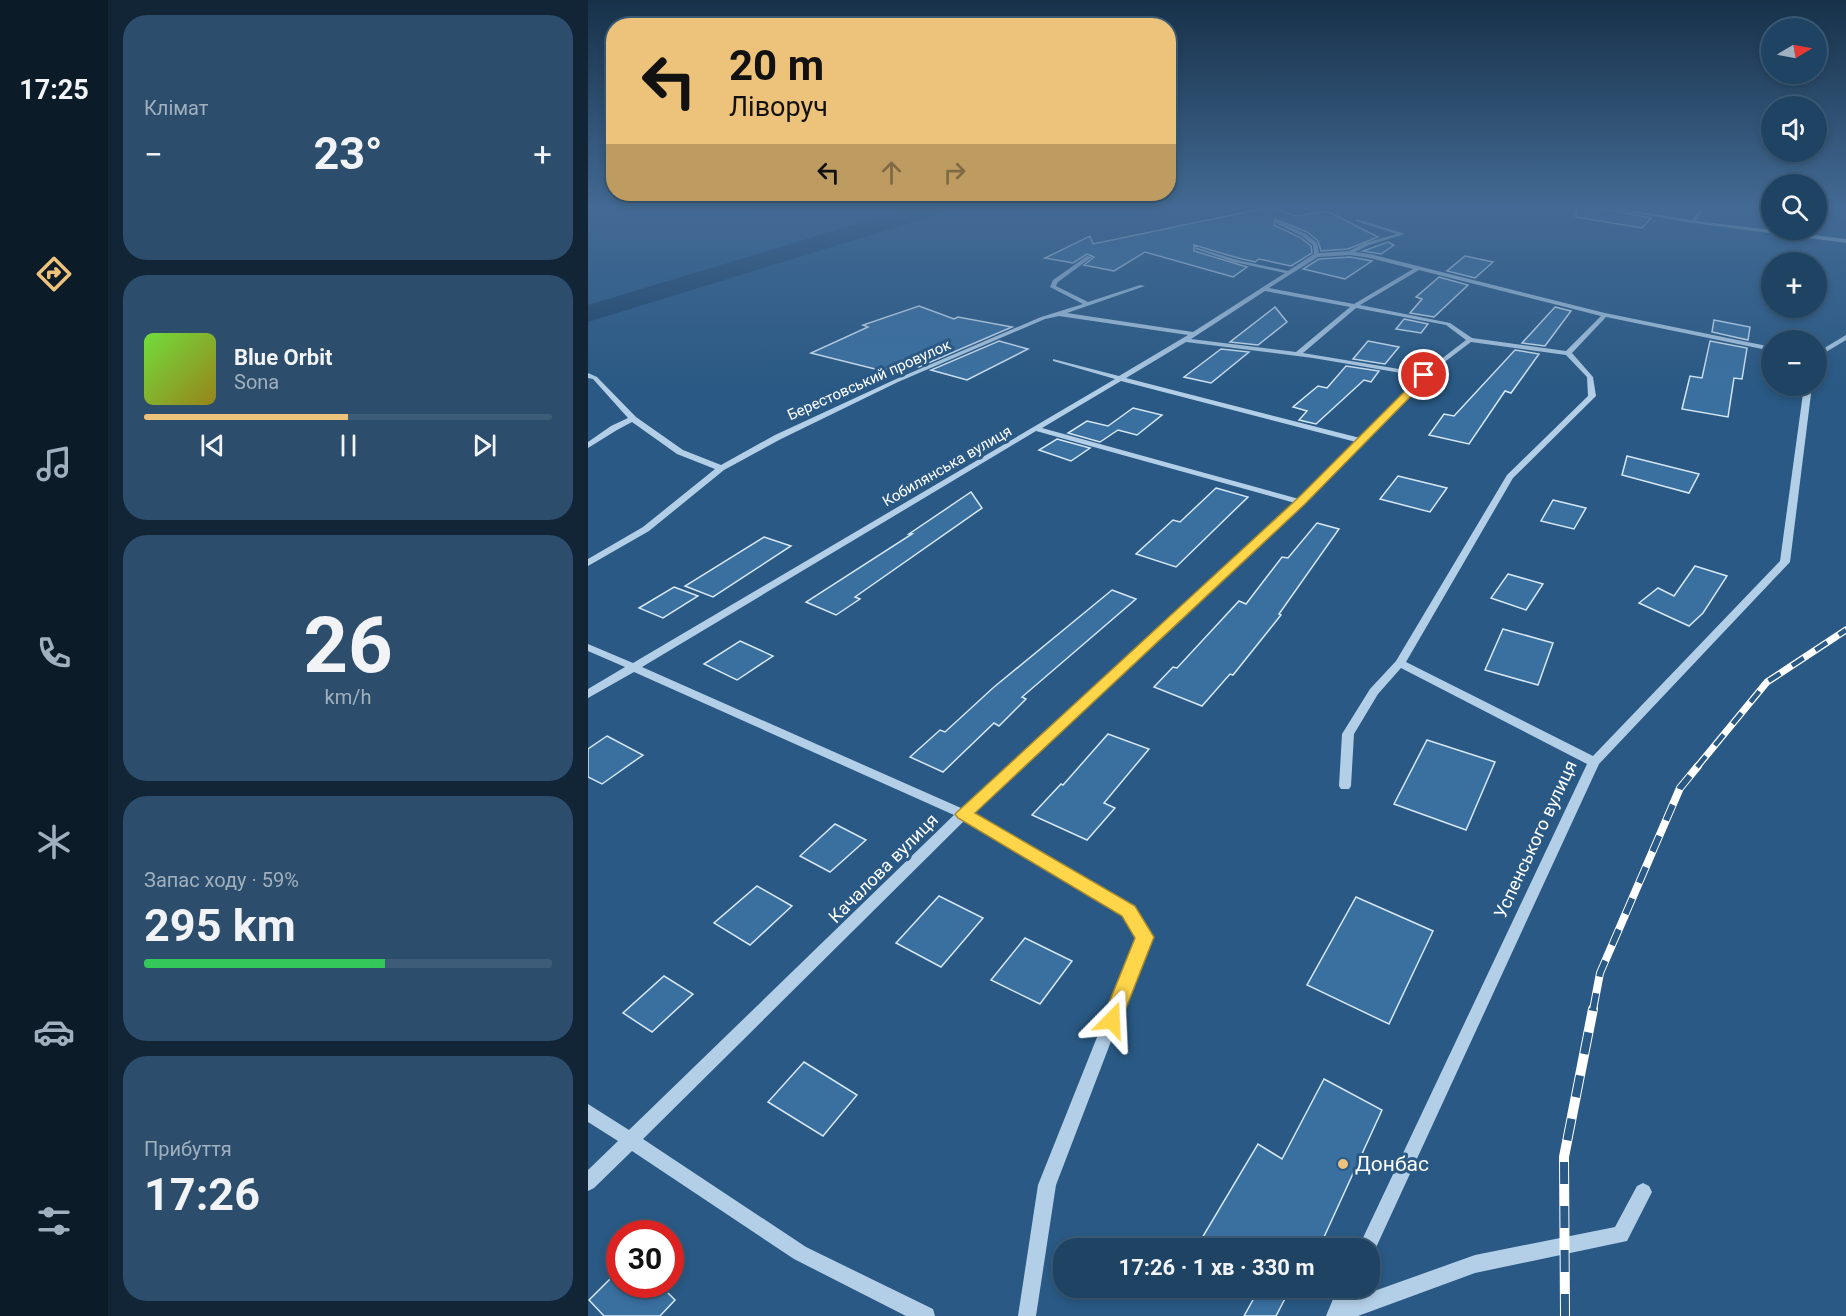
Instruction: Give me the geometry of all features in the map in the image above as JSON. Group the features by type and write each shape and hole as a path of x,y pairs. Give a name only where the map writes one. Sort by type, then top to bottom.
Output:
{"street":[{"path":"1075,266 1055,281 1053,287 1086,303"},
{"path":"1260,266 1290,273"},
{"name":"Кобилянська вулиця","path":"588,694 630,667 1036,429 1189,337 1300,266"},
{"path":"1411,266 1605,315 1761,347"},
{"path":"1299,354 1355,306 1418,268"},
{"path":"1059,314 1142,286"},
{"path":"1265,289 1448,324 1470,340 1568,353 1590,377 1592,396 1510,477 1400,663 1374,692 1348,734 1345,786"},
{"name":"Берестовський провулок","path":"588,563 646,529 721,468 778,436 896,381 1043,318 1059,314 1424,375"},
{"path":"1568,353 1605,315"},
{"path":"1827,349 1846,336"},
{"name":"Качалова вулиця","path":"588,1182 963,814 1301,502 1424,375 1470,340"},
{"path":"1055,360 1118,379 1362,441"},
{"path":"588,375 596,378 633,419 680,452 721,468"},
{"name":"Успенського вулиця","path":"1372,1238 1594,762 1785,562 1807,396"},
{"path":"588,446 614,428 633,419"},
{"path":"1036,429 1301,502"},
{"path":"588,647 963,814 1129,911 1144,937 1047,1185 1027,1316"},
{"path":"1400,663 1594,762"},
{"path":"588,1112 800,1253 926,1316"},
{"path":"1335,1315 1475,1264 1621,1235 1643,1192"},
{"path":"1335,1315 1343,1298"}],"building":[{"path":"1091,266 1121,266 1114,271"},
{"path":"1196,266 1247,267 1233,277"},
{"path":"1307,266 1364,266 1345,279 1303,269"},
{"path":"1453,266 1488,266 1475,278 1447,271"},
{"path":"1439,277 1468,285 1434,317 1410,313 1422,299 1416,297"},
{"path":"919,306 954,319 958,317 1012,327 919,367 901,362 883,371 811,353 868,327 863,325"},
{"path":"1275,307 1287,322 1258,345 1230,342"},
{"path":"1555,307 1571,311 1545,346 1522,343"},
{"path":"1404,319 1428,324 1421,333 1396,329"},
{"path":"1714,320 1750,327 1748,340 1712,332"},
{"path":"999,341 1028,349 967,380 931,370"},
{"path":"1368,341 1399,347 1385,364 1353,359"},
{"path":"1710,341 1747,348 1742,379 1734,378 1728,417 1682,409 1690,376 1702,378"},
{"path":"1221,349 1249,352 1211,383 1184,377"},
{"path":"1515,350 1539,354 1511,393 1505,391 1469,444 1429,435 1444,414 1454,416"},
{"path":"1346,366 1379,371 1371,382 1364,380 1316,424 1299,420 1307,411 1293,407 1318,386 1327,388"},
{"path":"1133,408 1162,415 1137,435 1118,430 1100,442 1068,433 1087,421 1108,426"},
{"path":"1057,439 1090,448 1071,461 1039,450"},
{"path":"1627,456 1699,474 1689,493 1622,475"},
{"path":"1398,476 1447,488 1430,512 1380,499"},
{"path":"1216,488 1248,497 1176,567 1136,554 1173,520 1180,522"},
{"path":"971,492 982,508 855,597 860,599 836,615 806,602 912,534 909,534"},
{"path":"1553,500 1586,508 1574,529 1541,521"},
{"path":"1317,523 1339,529 1279,614 1281,615 1233,675 1230,674 1202,706 1154,687 1173,667 1177,668 1239,601 1246,604 1282,557 1288,558"},
{"path":"764,537 791,546 713,597 685,586"},
{"path":"1695,566 1727,576 1703,613 1689,626 1639,603 1658,588 1674,596"},
{"path":"1508,574 1543,584 1526,610 1491,598"},
{"path":"674,587 698,596 663,618 639,608"},
{"path":"1112,590 1136,599 1022,697 1026,699 999,726 994,723 943,772 910,757 940,730 945,732 994,687"},
{"path":"1503,629 1553,643 1538,685 1485,670"},
{"path":"740,641 773,656 737,680 704,664"},
{"path":"1108,734 1149,749 1104,803 1115,808 1087,840 1032,815 1061,784 1063,785"},
{"path":"607,736 643,755 602,784 588,777 588,749"},
{"path":"1427,740 1495,762 1466,830 1394,804"},
{"path":"835,824 866,840 830,872 800,856"},
{"path":"757,886 792,906 750,945 714,923"},
{"path":"939,896 983,918 941,967 896,943"},
{"path":"1356,897 1433,931 1389,1024 1307,985"},
{"path":"1025,938 1072,961 1040,1004 991,980"},
{"path":"664,976 693,994 652,1032 623,1013"},
{"path":"804,1062 857,1095 823,1136 768,1102"},
{"path":"1324,1079 1382,1110 1324,1238 1202,1238 1258,1144 1282,1159"},
{"path":"606,1283 606,1298 673,1298 675,1300 660,1316 604,1316 589,1300"},
{"path":"1254,1298 1285,1298 1276,1316 1244,1316"}],"waterway":[{"path":"588,314 743,266"}],"railway":[{"path":"1697,767 1767,682 1846,630"},
{"path":"1593,1010 1600,973 1680,788 1698,766"},
{"path":"1565,1316 1564,1157 1593,1009"}],"place":[{"name":"Донбас","path":"1343,1164"}],"route":[{"path":"1112,1020 1144,937 1129,911 963,814 1301,502 1414,388 1424,375"}]}
